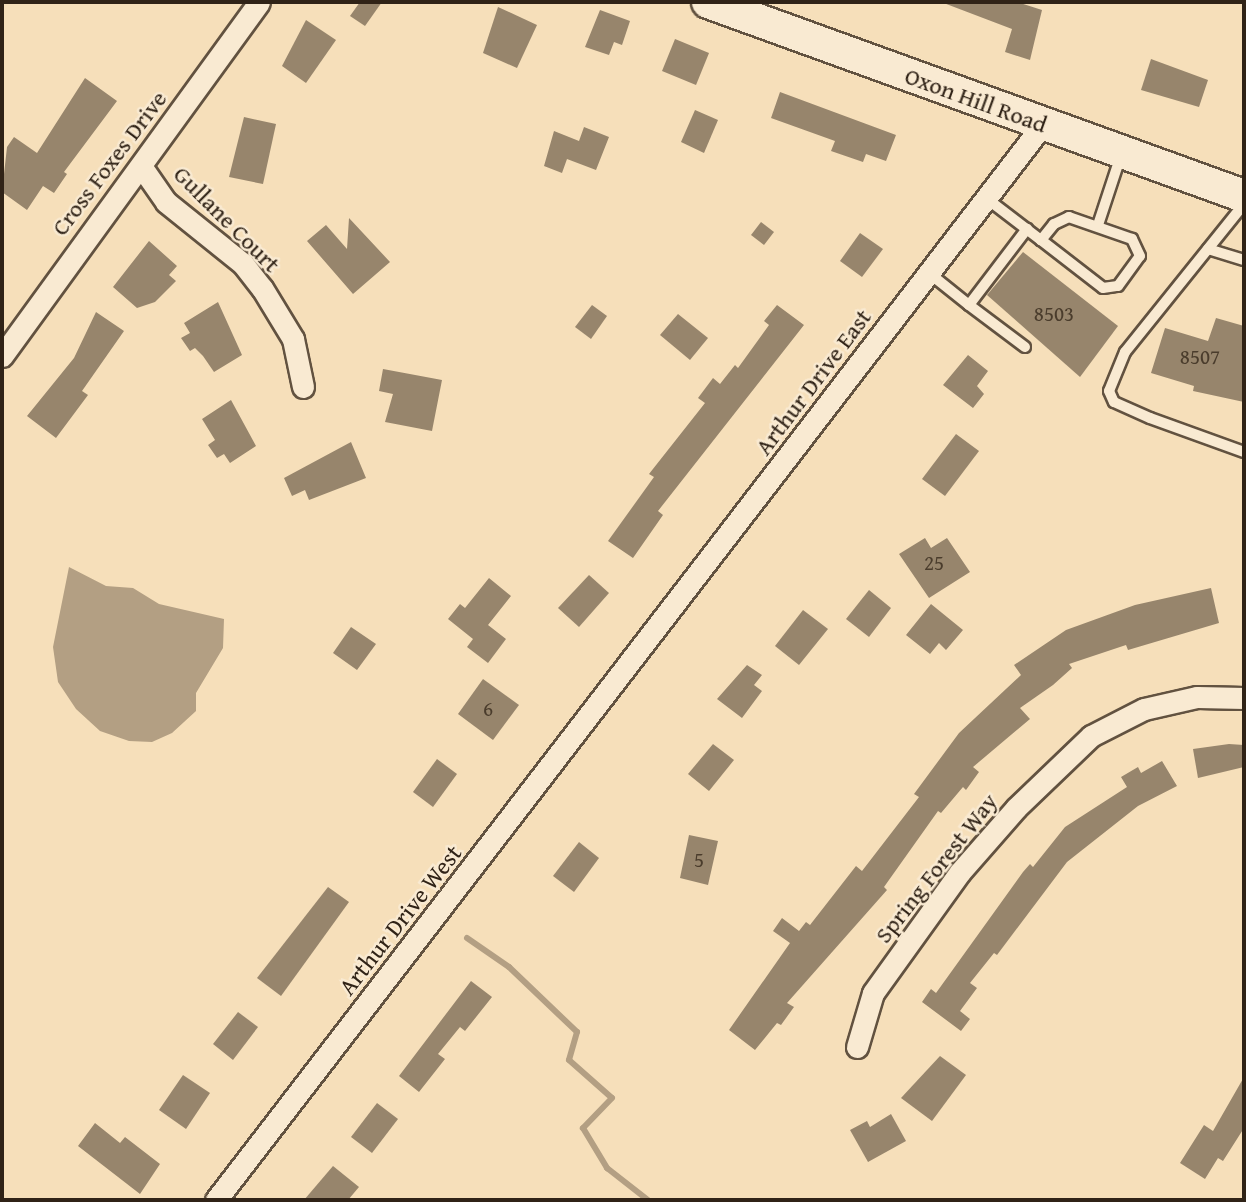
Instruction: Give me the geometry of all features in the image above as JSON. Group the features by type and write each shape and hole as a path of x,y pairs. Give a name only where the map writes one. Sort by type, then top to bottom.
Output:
{"main road":[{"name":"Oxon Hill Road","path":"708,2 1121,155 1244,196"}],"street":[{"name":"Cross Foxes Drive","path":"2,356 104,209 141,166 259,2"},
{"name":"Arthur Drive East","path":"624,672 1043,124"},
{"name":"Gullane Court","path":"141,166 166,202 243,264 262,288 293,339 303,387"},
{"name":"Arthur Drive West","path":"216,1200 624,672"},
{"name":"Spring Forest Way","path":"857,1046 873,993 960,872 1016,808 1091,736 1144,709 1197,697 1244,698"}],"lane":[{"path":"1098,225 1121,155"},
{"path":"986,198 1041,240 1110,289 1118,286 1140,256 1139,247 1132,239 1069,217 1054,225 1041,240"},
{"path":"1244,204 1125,352 1109,391 1114,402 1138,413 1244,452"},
{"path":"969,305 1027,229"},
{"path":"1208,249 1244,260"},
{"path":"929,273 1025,347"}],"shaded area":[{"path":"69,567 106,586 133,588 159,604 224,619 223,648 196,693 196,711 172,733 152,742 129,741 100,731 76,709 58,682 53,647"}],"building":[{"path":"360,2 382,2 365,26 350,16"},
{"path":"941,2 1017,2 1042,10 1030,60 1005,52 1012,29"},
{"path":"498,7 537,25 517,68 483,53"},
{"path":"600,10 630,21 622,45 614,42 609,55 585,47"},
{"path":"306,20 336,40 306,83 282,66"},
{"path":"675,39 709,53 696,85 662,71"},
{"path":"1151,59 1208,80 1199,107 1141,90"},
{"path":"85,78 117,101 64,172 67,174 54,193 43,186 27,210 2,192 7,147 14,137 37,153"},
{"path":"780,92 896,135 886,161 866,154 863,162 831,151 835,141 771,118"},
{"path":"695,110 718,120 704,153 681,142"},
{"path":"244,117 276,124 263,184 229,177"},
{"path":"584,127 609,137 596,170 567,159 562,173 544,166 554,131 579,141"},
{"path":"349,218 390,262 353,294 307,241 326,225 347,249"},
{"path":"761,222 774,232 764,245 751,235"},
{"path":"860,233 883,249 862,277 840,261"},
{"path":"149,241 177,266 169,275 176,281 155,302 137,308 113,287"},
{"path":"1023,252 1118,326 1080,377 987,295"},
{"path":"218,302 242,355 214,372 203,356 195,348 190,351 181,338 190,333 184,323"},
{"path":"592,305 607,316 591,339 575,327"},
{"path":"777,305 804,325 658,511 663,515 633,558 608,541 654,477 649,474 705,403 698,398 713,378 720,384 735,365 738,368 769,325 764,321"},
{"path":"96,312 124,331 82,391 88,395 56,438 27,416 74,358"},
{"path":"678,314 708,338 690,360 660,335"},
{"path":"1216,318 1244,326 1244,402 1193,391 1194,386 1151,373 1165,328 1208,341"},
{"path":"968,355 988,371 977,386 984,394 973,408 943,385"},
{"path":"383,369 442,380 432,431 385,422 393,394 379,391"},
{"path":"231,400 256,446 230,463 224,454 217,458 208,445 215,440 202,419"},
{"path":"956,434 979,451 945,496 922,479"},
{"path":"351,442 366,478 309,500 305,490 292,496 284,478"},
{"path":"925,538 931,548 947,538 970,572 929,598 899,554"},
{"path":"589,575 609,593 579,627 558,608"},
{"path":"489,578 511,596 488,625 506,639 488,663 467,647 473,639 448,619 460,604 465,608"},
{"path":"1211,588 1219,623 1128,650 1126,645 1069,664 1072,668 1020,708 1030,719 973,767 979,772 966,790 963,787 941,813 938,811 884,887 887,890 787,1003 794,1007 781,1025 777,1023 755,1050 729,1030 790,943 773,931 782,918 799,931 806,922 810,925 856,866 862,871 919,797 914,794 959,733 1021,675 1014,665 1066,630 1135,605"},
{"path":"869,590 891,608 869,637 846,619"},
{"path":"931,604 963,630 946,650 939,643 930,654 906,635"},
{"path":"803,610 828,629 799,665 775,646"},
{"path":"351,627 376,644 357,670 333,653"},
{"path":"747,665 762,675 754,685 762,691 742,718 717,699"},
{"path":"483,679 519,705 493,740 458,714"},
{"path":"713,744 734,760 709,791 688,774"},
{"path":"1229,744 1244,745 1244,767 1198,778 1193,749"},
{"path":"437,759 457,774 433,807 413,792"},
{"path":"1162,761 1177,786 1138,806 1067,862 997,955 994,953 970,983 977,988 960,1011 970,1019 961,1031 922,1002 931,989 936,993 1023,872 1030,864 1033,867 1065,827 1127,787 1121,777 1138,767 1141,773"},
{"path":"689,835 718,841 708,885 680,878"},
{"path":"579,842 599,858 574,892 553,876"},
{"path":"328,887 349,902 281,996 257,978"},
{"path":"471,981 492,997 465,1031 460,1027 438,1054 445,1059 419,1092 399,1076"},
{"path":"238,1012 258,1027 233,1060 213,1044"},
{"path":"940,1056 966,1075 932,1121 901,1098"},
{"path":"183,1075 210,1093 186,1129 159,1110"},
{"path":"1244,1077 1244,1128 1223,1161 1218,1158 1205,1179 1180,1163 1204,1125 1213,1131"},
{"path":"377,1103 398,1119 372,1153 351,1137"},
{"path":"891,1114 906,1141 868,1162 850,1130 867,1121 870,1127"},
{"path":"95,1123 120,1143 125,1137 160,1164 140,1194 78,1146"},
{"path":"333,1166 359,1187 348,1200 304,1200"}],"waterway":[{"path":"467,938 509,967 577,1032 569,1060 612,1098 583,1128 607,1168 648,1200"}]}
